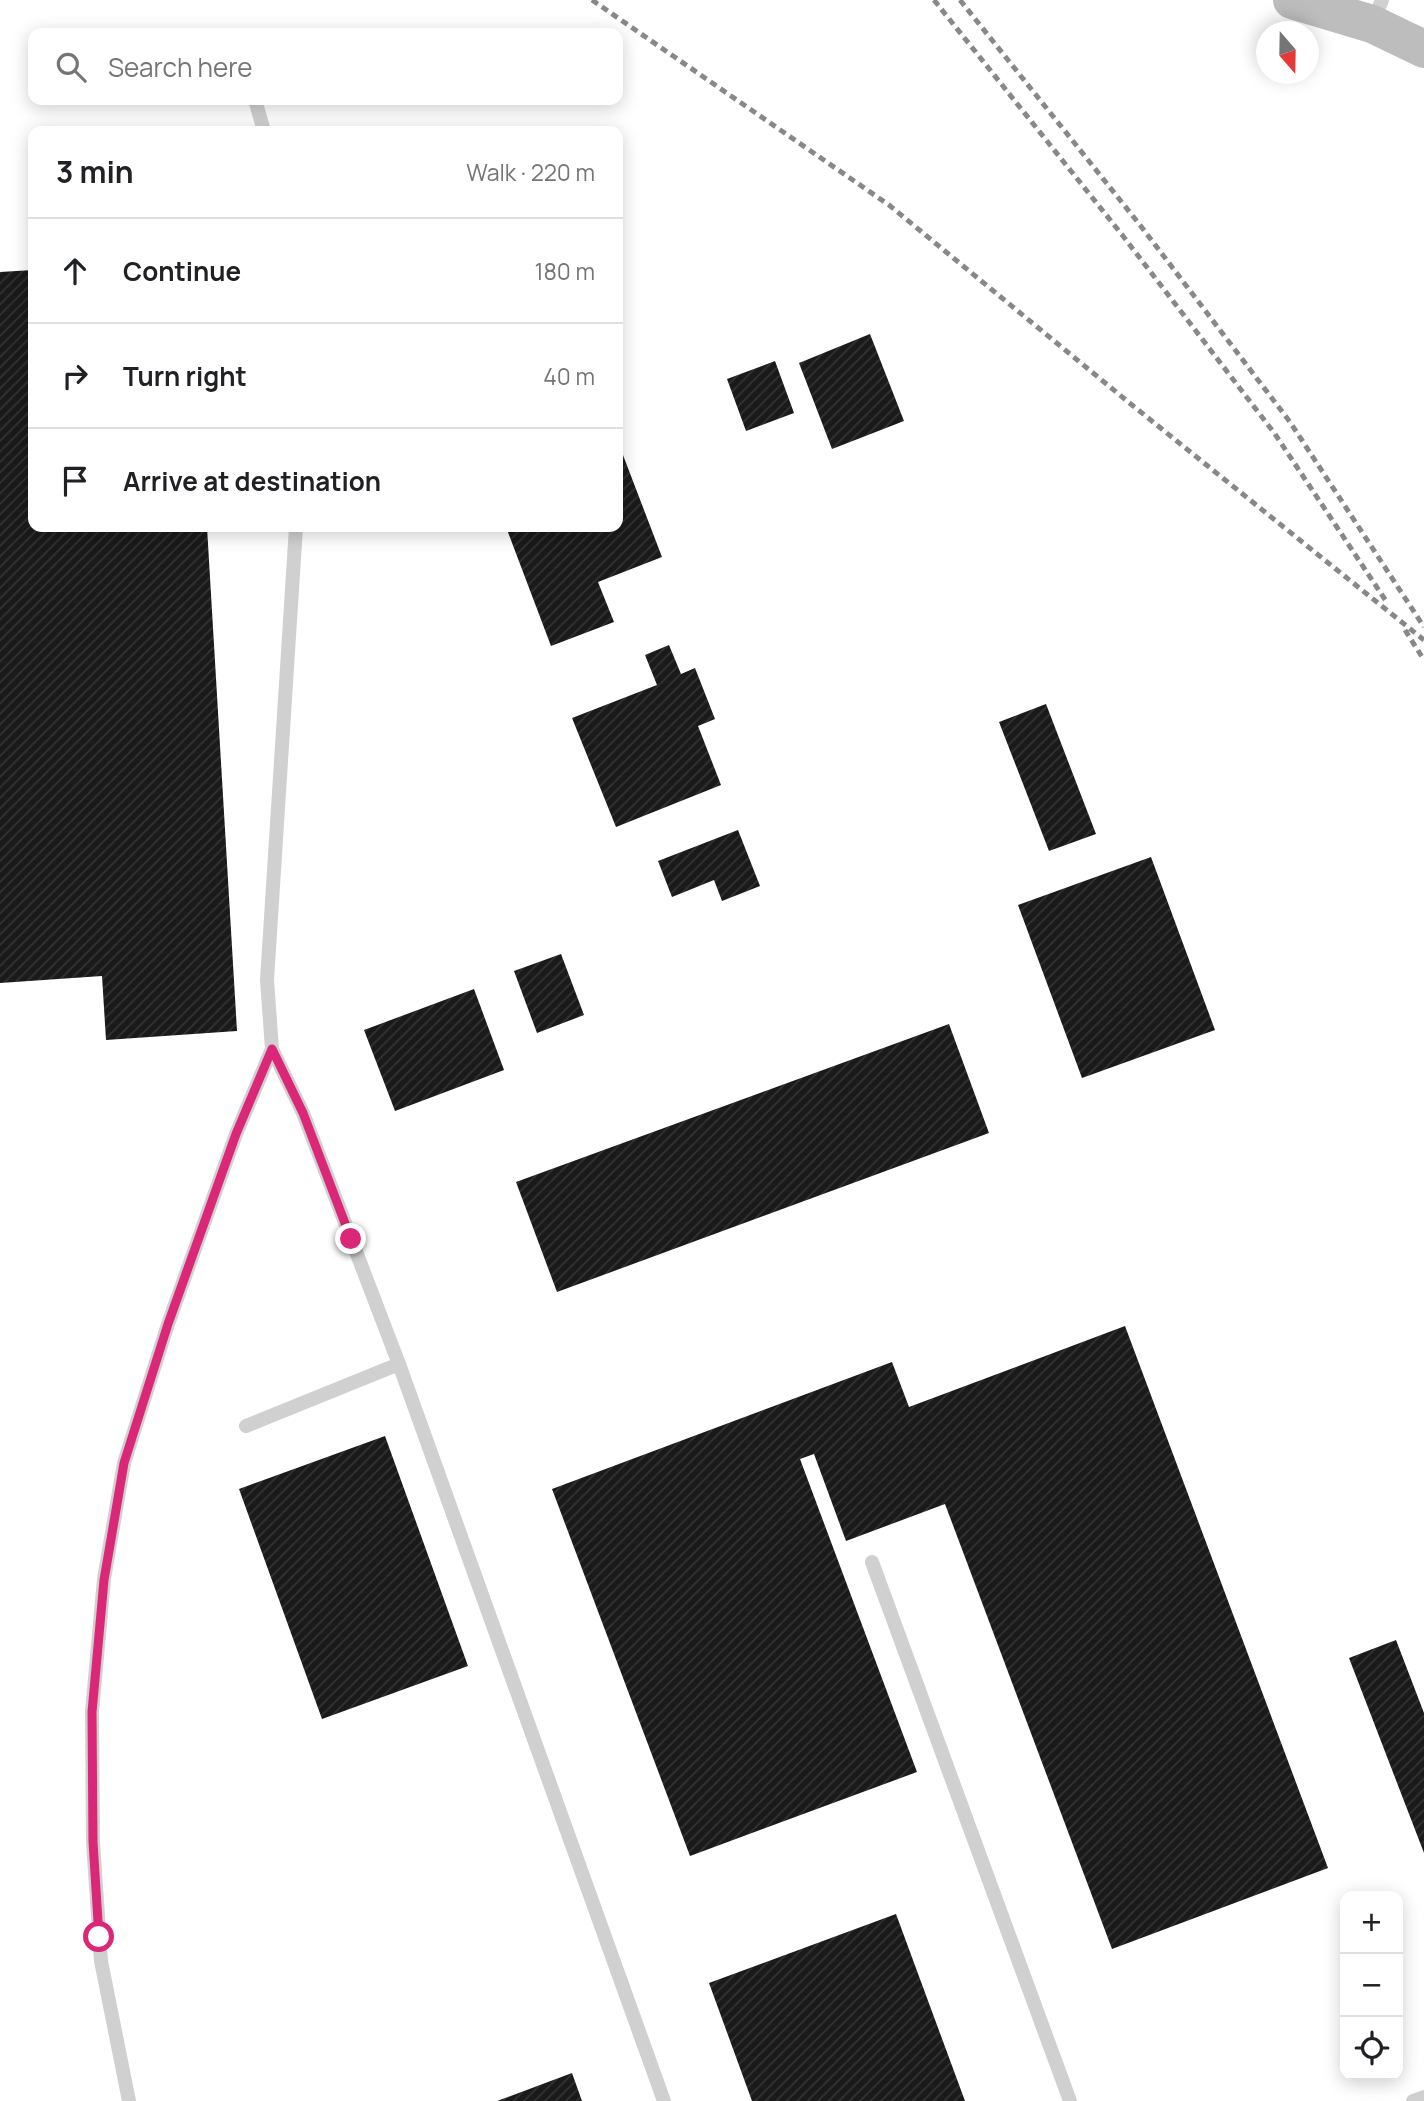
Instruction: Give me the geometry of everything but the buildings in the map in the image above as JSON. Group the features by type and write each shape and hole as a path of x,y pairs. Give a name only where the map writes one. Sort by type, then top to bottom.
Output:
{"main road":[{"path":"1292,0 1377,12 1424,49"}],"lane":[{"path":"256,105 263,126"},
{"path":"296,532 267,979 272,1049 303,1113 399,1364 664,2101"},
{"path":"129,2101 101,1961 93,1842 92,1712 104,1580 124,1463 168,1324 236,1134 272,1049"},
{"path":"246,1426 399,1364"},
{"path":"872,1562 1070,2101"},
{"path":"1413,2101 1424,2097"}],"railway":[{"path":"592,0 889,205 1424,640"},
{"path":"934,0 1123,236 1275,434 1388,604"},
{"path":"960,0 1140,225 1290,422 1424,627"},
{"path":"1405,630 1424,660"}],"route":[{"path":"99,1937 93,1842 92,1712 104,1580 124,1463 168,1324 236,1134 272,1049 303,1113 351,1239"}]}
